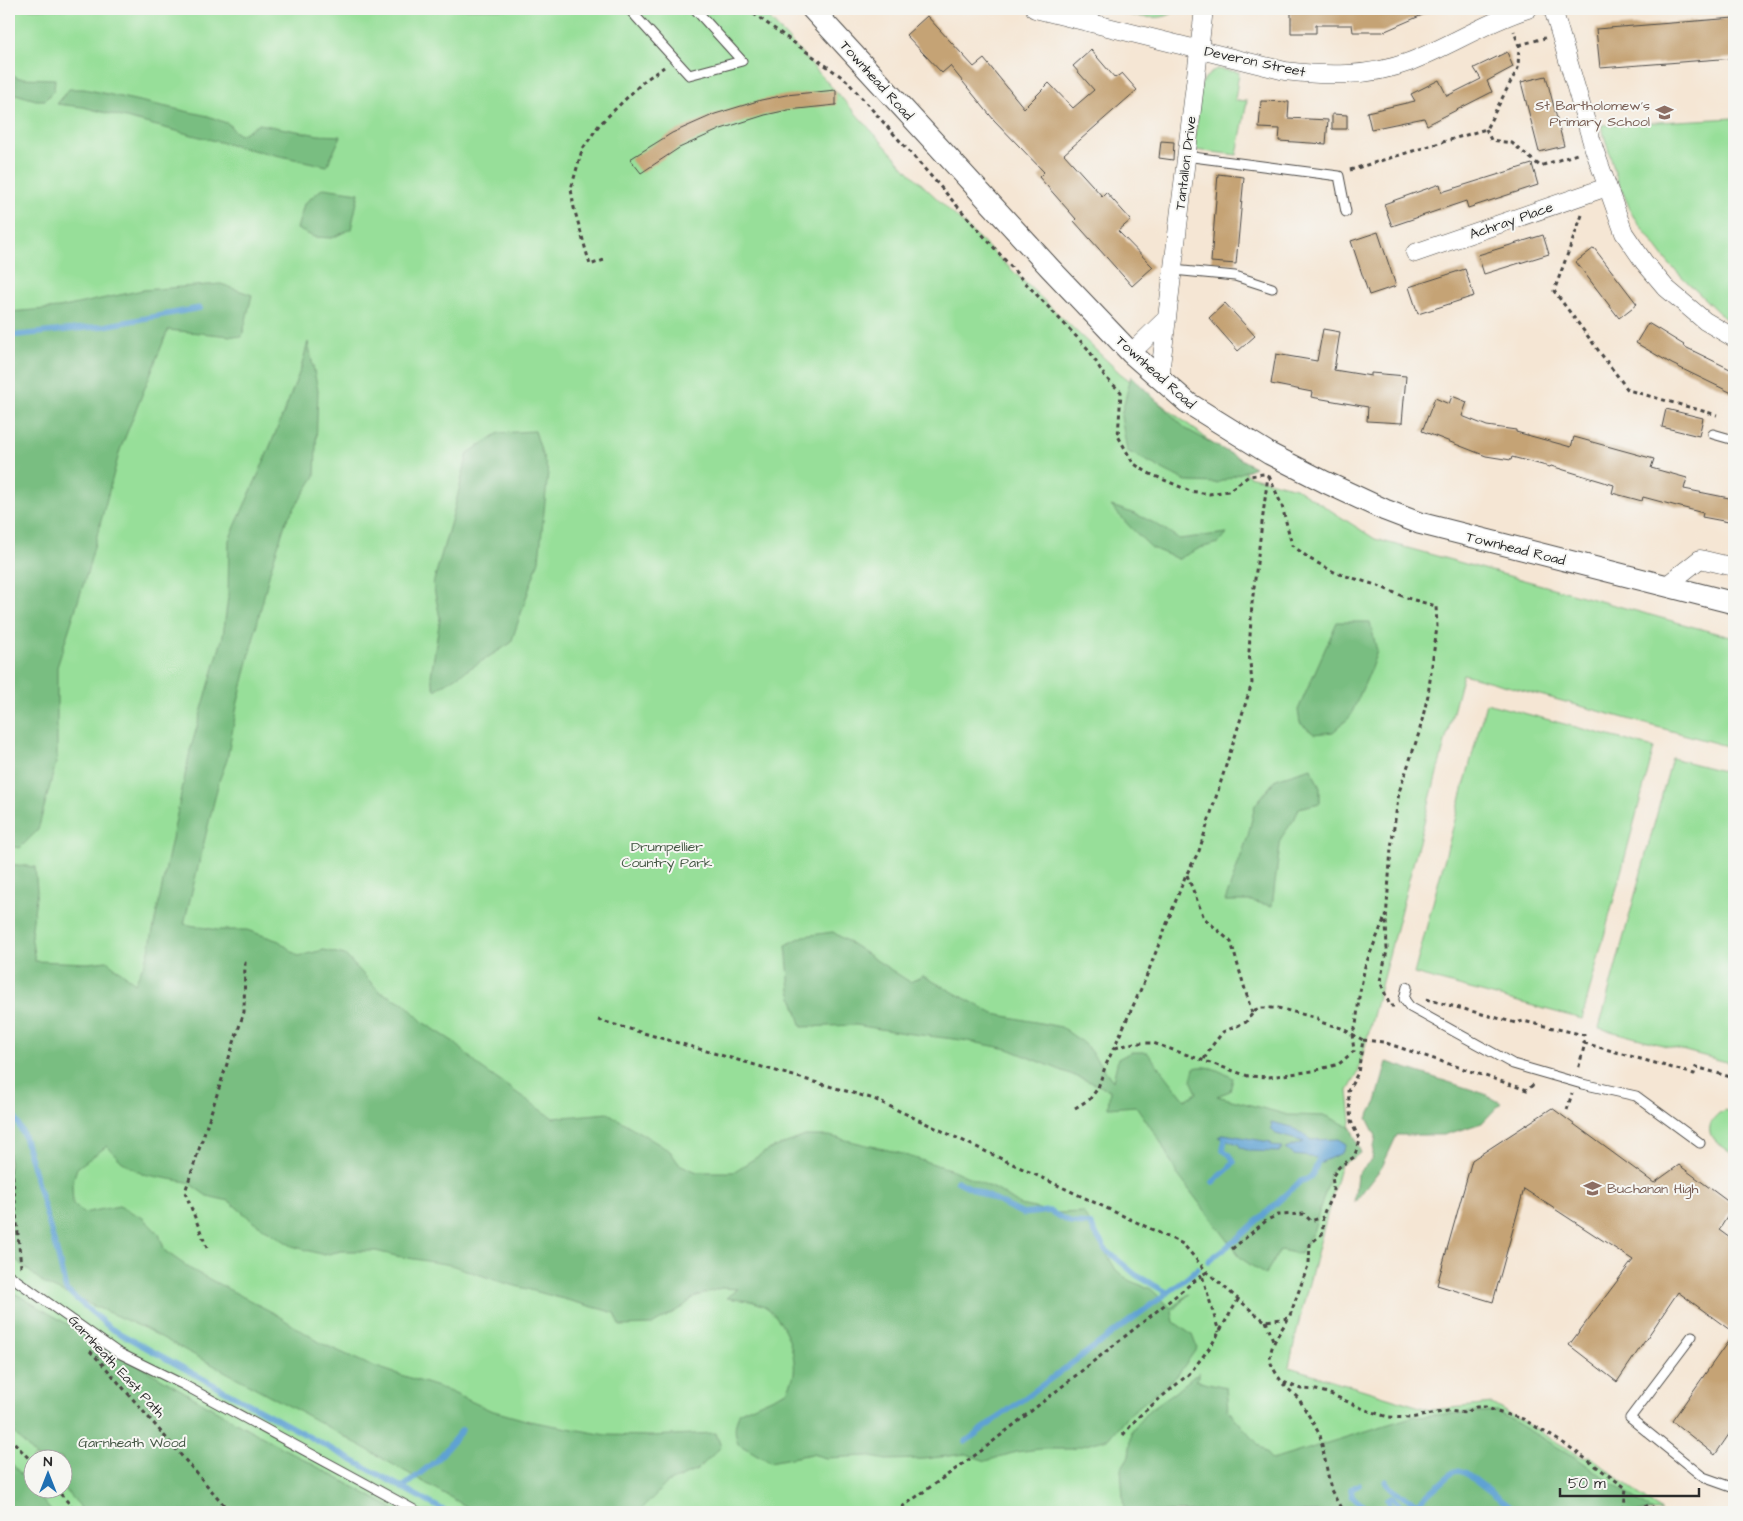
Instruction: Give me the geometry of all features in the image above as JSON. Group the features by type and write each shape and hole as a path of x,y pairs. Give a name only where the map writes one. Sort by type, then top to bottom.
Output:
{"street":[{"name":"Townhead Road","path":"812,9 1050,268 1131,353 1188,403 1270,454 1324,482 1385,510 1419,523 1734,603"},
{"name":"Deveron Street","path":"1035,9 1285,70 1316,74 1375,71 1409,62 1509,15 1528,9"},
{"name":"Tantallon Drive","path":"1161,379 1185,156 1204,9"},
{"path":"1554,9 1594,149 1624,232 1644,262 1666,288 1706,321 1734,338"},
{"name":"Achray Place","path":"1415,253 1607,188"},
{"path":"1131,353 1167,318"},
{"path":"1667,586 1700,559 1734,567"}],"lane":[{"path":"629,9 690,75 742,61 695,9"},
{"path":"1185,156 1339,176 1346,212"},
{"path":"1173,270 1235,276 1272,288"},
{"path":"1714,434 1734,440"},
{"path":"1407,986 1404,1000 1410,1007 1513,1064 1636,1096 1700,1143"},
{"path":"9,1275 117,1352 184,1384 418,1512"},
{"path":"1692,1336 1630,1418 1703,1477 1734,1488"}],"path":[{"path":"747,9 846,80 1000,255 1089,350 1105,377 1121,392 1118,436 1133,463 1148,474 1164,481 1190,491 1209,494 1228,491 1249,476 1268,474"},
{"path":"1339,176 1351,169 1486,129 1518,68 1519,46 1509,15"},
{"path":"1519,46 1560,34"},
{"path":"604,260 590,265 574,208 571,189 582,150 599,124 622,101 644,81 674,59"},
{"path":"1486,129 1490,140 1512,143 1540,166 1594,149"},
{"path":"1590,193 1554,291 1628,390 1717,416"},
{"path":"1075,1108 1090,1099 1098,1088 1145,980 1186,874 1199,851 1252,683 1249,652 1252,603 1268,474"},
{"path":"1268,474 1282,506 1292,545 1310,559 1336,573 1436,606 1437,627 1428,695 1419,733 1399,792 1391,848 1386,912 1387,951 1380,981 1390,1006 1410,1007"},
{"path":"1186,874 1204,918 1231,942 1252,1013"},
{"path":"1114,1048 1134,1043 1153,1043 1248,1076 1269,1077 1313,1071 1340,1064 1354,1051 1352,1034 1356,1026 1359,997 1366,966 1386,912"},
{"path":"207,1248 185,1192 244,1012 245,961"},
{"path":"1407,986 1418,990 1419,997 1516,1023 1523,1021 1584,1035 1581,1058"},
{"path":"1203,1061 1223,1032 1246,1022 1252,1013 1260,1008 1278,1008 1317,1018 1320,1022 1341,1028 1363,1040 1383,1042 1527,1090 1548,1074"},
{"path":"598,1020 874,1100 1183,1244 1208,1272 1239,1298 1252,1312 1266,1321 1274,1343"},
{"path":"1343,1512 1331,1490 1320,1435 1298,1399 1281,1382 1271,1363 1271,1353 1274,1343 1289,1318 1301,1288 1309,1263 1310,1244 1323,1233 1323,1217 1331,1201 1334,1188 1332,1177 1340,1167 1354,1157 1360,1141 1351,1121 1348,1091 1358,1073 1363,1040"},
{"path":"1584,1043 1694,1074 1696,1067 1734,1078"},
{"path":"9,1160 12,1169 22,1284"},
{"path":"1232,1249 1267,1220 1278,1215 1304,1214 1311,1221 1323,1217"},
{"path":"895,1512 981,1451 1208,1272"},
{"path":"1202,1275 1219,1333"},
{"path":"1123,1434 1138,1417 1190,1373 1219,1333 1239,1298"},
{"path":"1266,1321 1289,1318"},
{"name":"Garnheath East Path","path":"86,1347 230,1512"},
{"path":"1281,1382 1301,1389 1328,1393 1366,1410 1388,1417 1410,1418 1448,1411 1466,1413 1476,1407 1486,1407 1523,1419 1568,1446 1626,1488 1624,1507 1633,1512 1649,1504 1660,1512"},
{"path":"9,1437 22,1451"},
{"path":"64,1498 77,1512"}],"green space":[{"name":"Drumpellier Country Park","path":"9,9 761,9 908,171 1121,374 1201,434 1249,476 1296,488 1375,539 1734,638 1734,748 1463,674 1358,1073 1348,1091 1351,1121 1300,1317 1289,1367 1430,1410 1492,1404 1582,1457 1590,1456 1662,1512 9,1512"},
{"path":"1102,9 1178,9 1171,14 1152,18"},
{"path":"1216,69 1239,72 1235,100 1247,101 1237,155 1194,150 1201,85 1205,78"},
{"path":"9,72 18,78 55,79 54,90 45,100 36,100 9,92"},
{"path":"69,89 84,89 208,116 229,124 240,135 259,124 318,135 341,136 327,166 243,148 83,107 57,104"},
{"path":"1734,118 1734,323 1724,318 1669,264 1633,216 1617,179 1601,125"},
{"path":"323,188 359,193 351,229 332,238 314,237 297,229 304,204"},
{"path":"221,284 252,295 242,337 168,330 120,450 87,573 57,667 57,759 38,830 20,848 9,846 9,312 59,308 143,290"},
{"path":"308,342 318,390 315,476 286,521 270,571 237,706 227,760 219,781 184,924 217,930 247,930 279,941 298,956 324,950 345,955 380,992 404,1003 424,1023 454,1042 481,1068 553,1118 608,1113 670,1151 679,1164 697,1172 733,1172 768,1150 805,1136 829,1136 892,1151 953,1170 999,1191 1020,1205 1058,1213 1083,1212 1116,1270 1130,1281 1151,1289 1171,1308 1189,1294 1172,1311 1174,1322 1192,1335 1197,1348 1177,1376 1126,1417 1108,1439 1071,1449 1040,1449 1016,1452 986,1461 966,1454 923,1459 886,1460 867,1456 826,1458 812,1454 770,1462 738,1444 735,1431 736,1424 740,1412 787,1391 794,1373 793,1355 787,1334 776,1316 762,1305 754,1302 727,1298 738,1289 721,1288 694,1297 684,1306 652,1325 620,1326 615,1313 501,1282 451,1265 376,1251 341,1251 324,1255 292,1246 254,1222 229,1201 207,1196 187,1182 142,1174 121,1161 107,1146 77,1168 72,1184 73,1204 83,1213 119,1206 143,1218 159,1234 165,1251 192,1270 272,1312 321,1343 367,1364 444,1389 490,1410 529,1421 606,1435 650,1436 716,1433 721,1447 697,1470 667,1483 639,1512 476,1512 319,1422 144,1328 46,1285 9,1254 9,864 35,867 37,890 31,935 35,961 88,963 107,961 135,983 148,955 190,751 223,636 228,597 229,540 286,407 301,368"},
{"path":"1131,376 1186,429 1255,467 1217,483 1188,482 1127,451 1121,416"},
{"path":"535,431 548,472 539,560 511,643 435,690 431,676 440,618 433,584 468,453 499,433"},
{"path":"1111,506 1146,519 1179,539 1227,533 1219,543 1200,548 1178,559 1152,548"},
{"path":"1337,622 1370,622 1377,651 1350,717 1333,732 1314,734 1300,723 1298,710"},
{"path":"1486,703 1654,748 1582,1019 1414,974"},
{"path":"1672,758 1734,774 1734,1064 1599,1028"},
{"path":"1311,768 1320,788 1320,803 1299,808 1295,818 1281,838 1272,906 1251,901 1225,901 1248,836 1255,805 1276,779"},
{"path":"833,932 910,982 923,976 994,1014 1061,1027 1085,1044 1113,1081 1118,1059 1131,1052 1147,1052 1185,1100 1197,1093 1191,1080 1194,1068 1205,1067 1214,1069 1233,1078 1230,1091 1217,1096 1288,1115 1327,1116 1351,1128 1361,1153 1332,1170 1313,1232 1300,1254 1280,1250 1265,1275 1242,1259 1177,1174 1160,1141 1136,1106 1108,1108 1110,1090 1008,1049 962,1040 856,1025 802,1027 790,991 786,945 804,936"},
{"path":"1387,1062 1485,1094 1501,1103 1482,1123 1444,1135 1397,1135 1382,1167 1354,1203 1357,1174 1372,1159 1376,1136 1367,1118 1376,1102"},
{"path":"1724,1110 1734,1113 1734,1154 1721,1146 1711,1136 1710,1127 1713,1119"},
{"name":"Garnheath Wood","path":"9,1290 241,1425 399,1512 83,1512 72,1497 72,1448 28,1448 9,1427"},
{"path":"1199,1372 1199,1377 1195,1380 1226,1387 1228,1410 1272,1460 1415,1416 1496,1411 1578,1459 1653,1512 1124,1512 1121,1469 1129,1456 1132,1430 1149,1410"},
{"path":"9,1460 22,1476 22,1498 40,1498 52,1512 9,1512"}],"water":[{"path":"1271,1122 1292,1127 1311,1140 1338,1139 1346,1144 1342,1153 1317,1164 1319,1158 1293,1155 1285,1149 1304,1142 1276,1134 1272,1130"},
{"path":"1224,1134 1270,1142 1272,1146 1283,1147 1279,1152 1250,1151 1241,1148 1238,1144 1218,1137"}],"building":[{"path":"1436,9 1383,32 1353,32 1352,25 1316,25 1316,33 1291,33 1291,10"},
{"path":"927,16 974,67 984,59 1024,108 1049,83 1073,108 1094,90 1073,66 1091,50 1115,78 1122,73 1137,90 1064,154 1102,196 1106,192 1131,220 1118,231 1153,267 1132,286 1074,221 1076,219 1039,177 1044,172 994,120 950,66 942,73 906,35"},
{"path":"1734,18 1734,58 1600,68 1596,29"},
{"path":"1507,52 1513,67 1487,81 1492,92 1427,125 1424,118 1371,129 1367,112 1415,101 1411,94 1439,80 1447,96 1481,79 1474,68"},
{"path":"1546,76 1564,146 1539,152 1521,82"},
{"path":"836,90 836,105 788,110 721,129 679,148 641,173 630,159 672,133 715,114 761,100 786,95"},
{"path":"1261,101 1289,102 1288,118 1328,120 1326,144 1279,141 1280,129 1259,128"},
{"path":"1332,114 1347,115 1347,129 1332,129"},
{"path":"1161,141 1174,142 1173,160 1159,158"},
{"path":"1532,164 1538,185 1468,208 1466,201 1392,226 1384,204 1440,184 1442,192"},
{"path":"1218,174 1244,177 1236,264 1211,262"},
{"path":"1378,232 1396,286 1369,295 1351,241"},
{"path":"1543,235 1549,254 1484,274 1478,255"},
{"path":"1594,248 1637,304 1619,318 1576,262"},
{"path":"1465,269 1474,296 1418,314 1409,287"},
{"path":"1225,303 1255,336 1238,351 1209,318"},
{"path":"1648,323 1683,346 1734,371 1734,394 1672,364 1636,343"},
{"path":"1323,329 1340,332 1334,370 1371,376 1371,373 1406,376 1402,423 1367,421 1368,407 1311,397 1312,392 1271,384 1276,354 1317,361"},
{"path":"1452,396 1467,402 1462,416 1487,426 1516,430 1516,432 1571,447 1574,437 1654,459 1651,468 1687,478 1684,489 1734,499 1734,523 1702,517 1703,513 1643,497 1642,501 1612,493 1614,485 1551,466 1512,457 1511,460 1486,456 1422,431 1435,398 1449,404"},
{"path":"1666,409 1703,418 1699,436 1662,427"},
{"path":"1552,1108 1654,1183 1679,1165 1734,1206 1719,1230 1734,1241 1734,1333 1678,1292 1617,1382 1569,1345 1633,1260 1524,1189 1493,1302 1437,1285 1472,1160"},
{"path":"1734,1333 1734,1427 1715,1455 1672,1421"}],"waterway":[{"path":"9,336 104,326 200,308"},
{"path":"9,1105 24,1136 66,1290 110,1328 447,1512"},
{"path":"1213,1182 1234,1162 1230,1155 1223,1150 1225,1139"},
{"path":"1208,1261 1236,1240 1301,1181 1309,1178 1315,1170 1319,1158"},
{"path":"957,1181 1023,1214 1049,1211 1071,1223 1090,1224 1105,1249 1136,1275 1168,1293"},
{"path":"965,1442 1181,1283 1197,1269"},
{"path":"402,1488 438,1459 462,1430"},
{"path":"1401,1512 1411,1509 1452,1473 1459,1470 1465,1472 1517,1512"},
{"path":"1386,1481 1395,1492 1417,1503"},
{"path":"1359,1485 1351,1489 1352,1496 1370,1512"},
{"path":"1393,1512 1387,1500 1392,1497 1400,1505 1403,1512"}],"place":[{"name":"St Bartholomew's Primary School","path":"1664,113"},
{"name":"Buchanan High","path":"1593,1188"}]}
